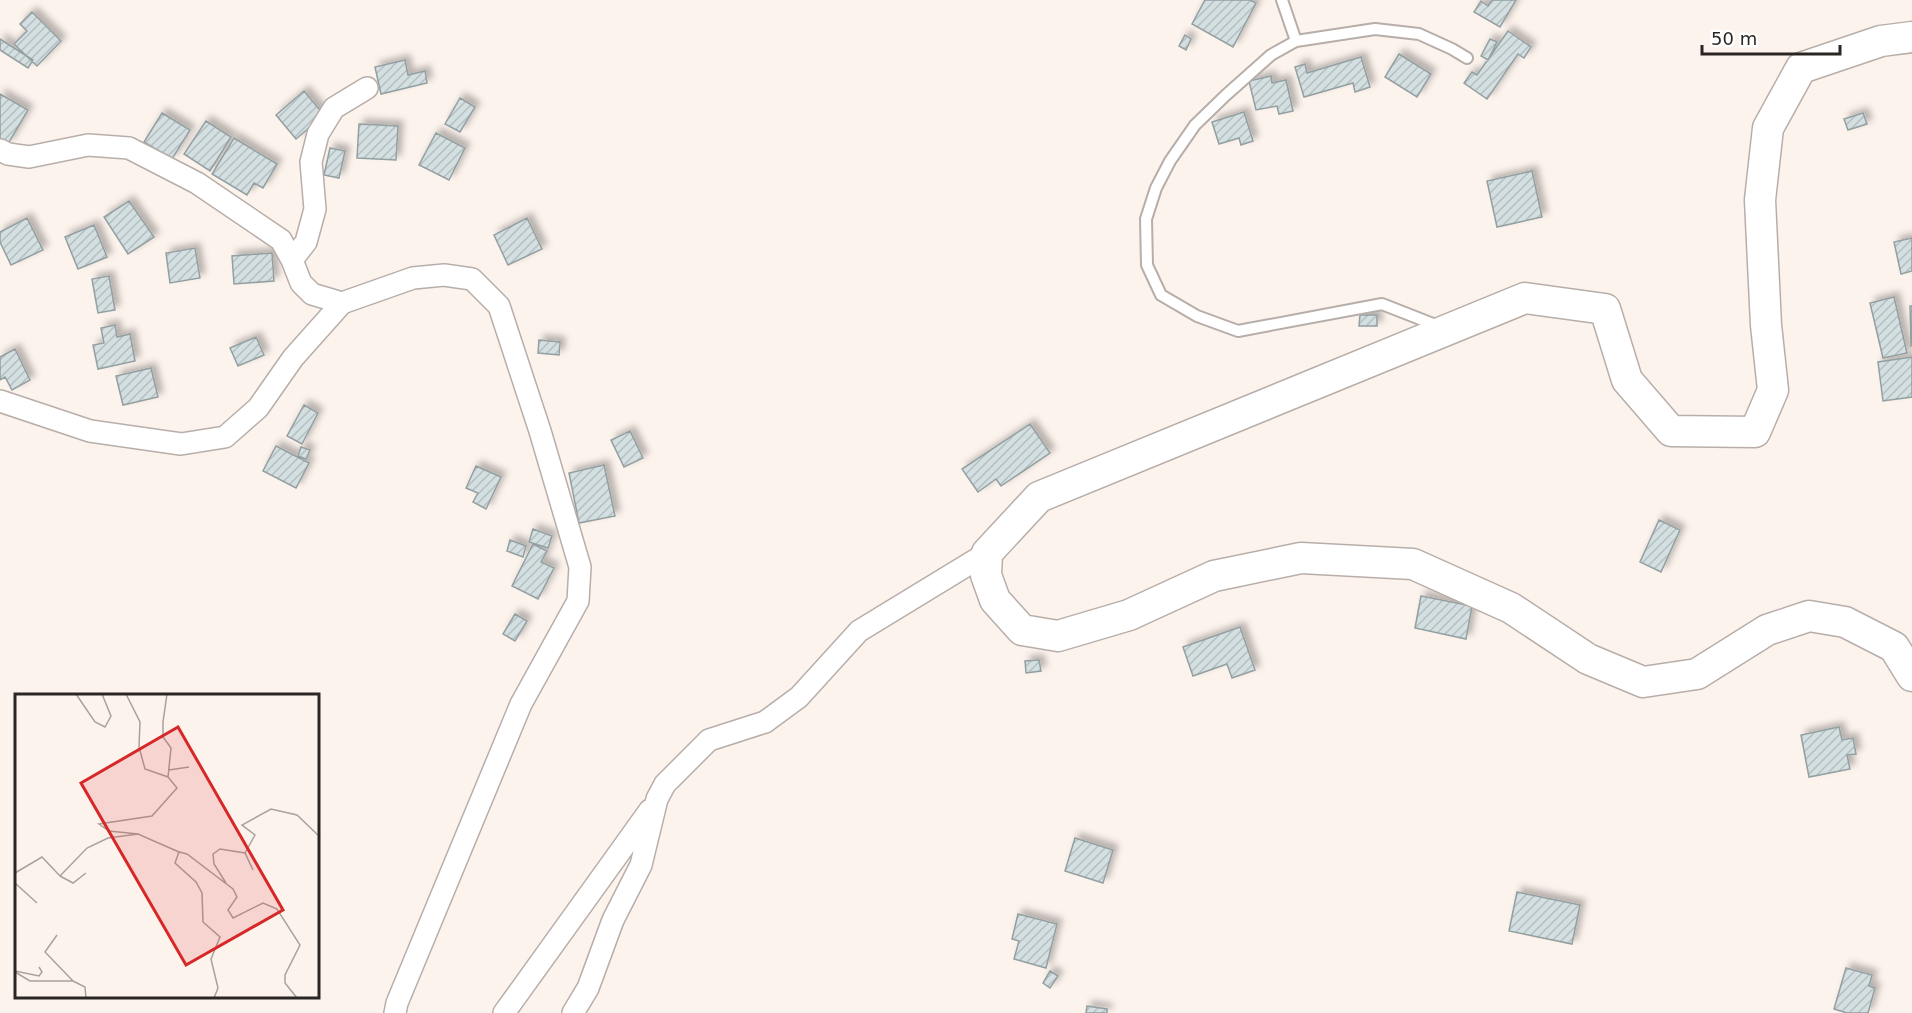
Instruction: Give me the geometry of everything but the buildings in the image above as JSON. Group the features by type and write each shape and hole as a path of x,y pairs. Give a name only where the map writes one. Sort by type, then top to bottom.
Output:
{"street":[{"path":"504,1013 657,800 665,784 709,740 765,722 799,697 859,632 987,553 1039,497 1525,298 1605,309 1627,380 1671,431 1755,432 1773,390 1766,325 1760,200 1768,128 1801,68 1881,41 1912,37"},
{"path":"292,260 306,242 315,209 311,162 318,135 334,108 367,88"},
{"path":"0,150 8,154 29,157 88,145 129,148 197,183 281,240 301,283 312,294 342,303"},
{"path":"0,401 90,431 181,444 225,437 258,408 293,358 342,303 413,278 444,275 472,279 499,306 540,431 580,567 578,601 521,704 397,1003 395,1013"},
{"path":"987,553 986,575 995,600 1022,630 1058,636 1130,615 1214,576 1301,558 1413,564 1511,608 1588,659 1643,682 1697,674 1767,630 1809,616 1845,622 1894,646 1912,676"},
{"path":"573,1013 588,988 613,920 640,865 657,800"}],"lane":[{"path":"1282,0 1296,40"},
{"path":"1447,330 1382,304 1238,331 1197,316 1161,295 1147,265 1146,219 1156,188 1196,125 1226,94 1271,55 1296,40 1375,29 1419,34 1467,58"}]}
